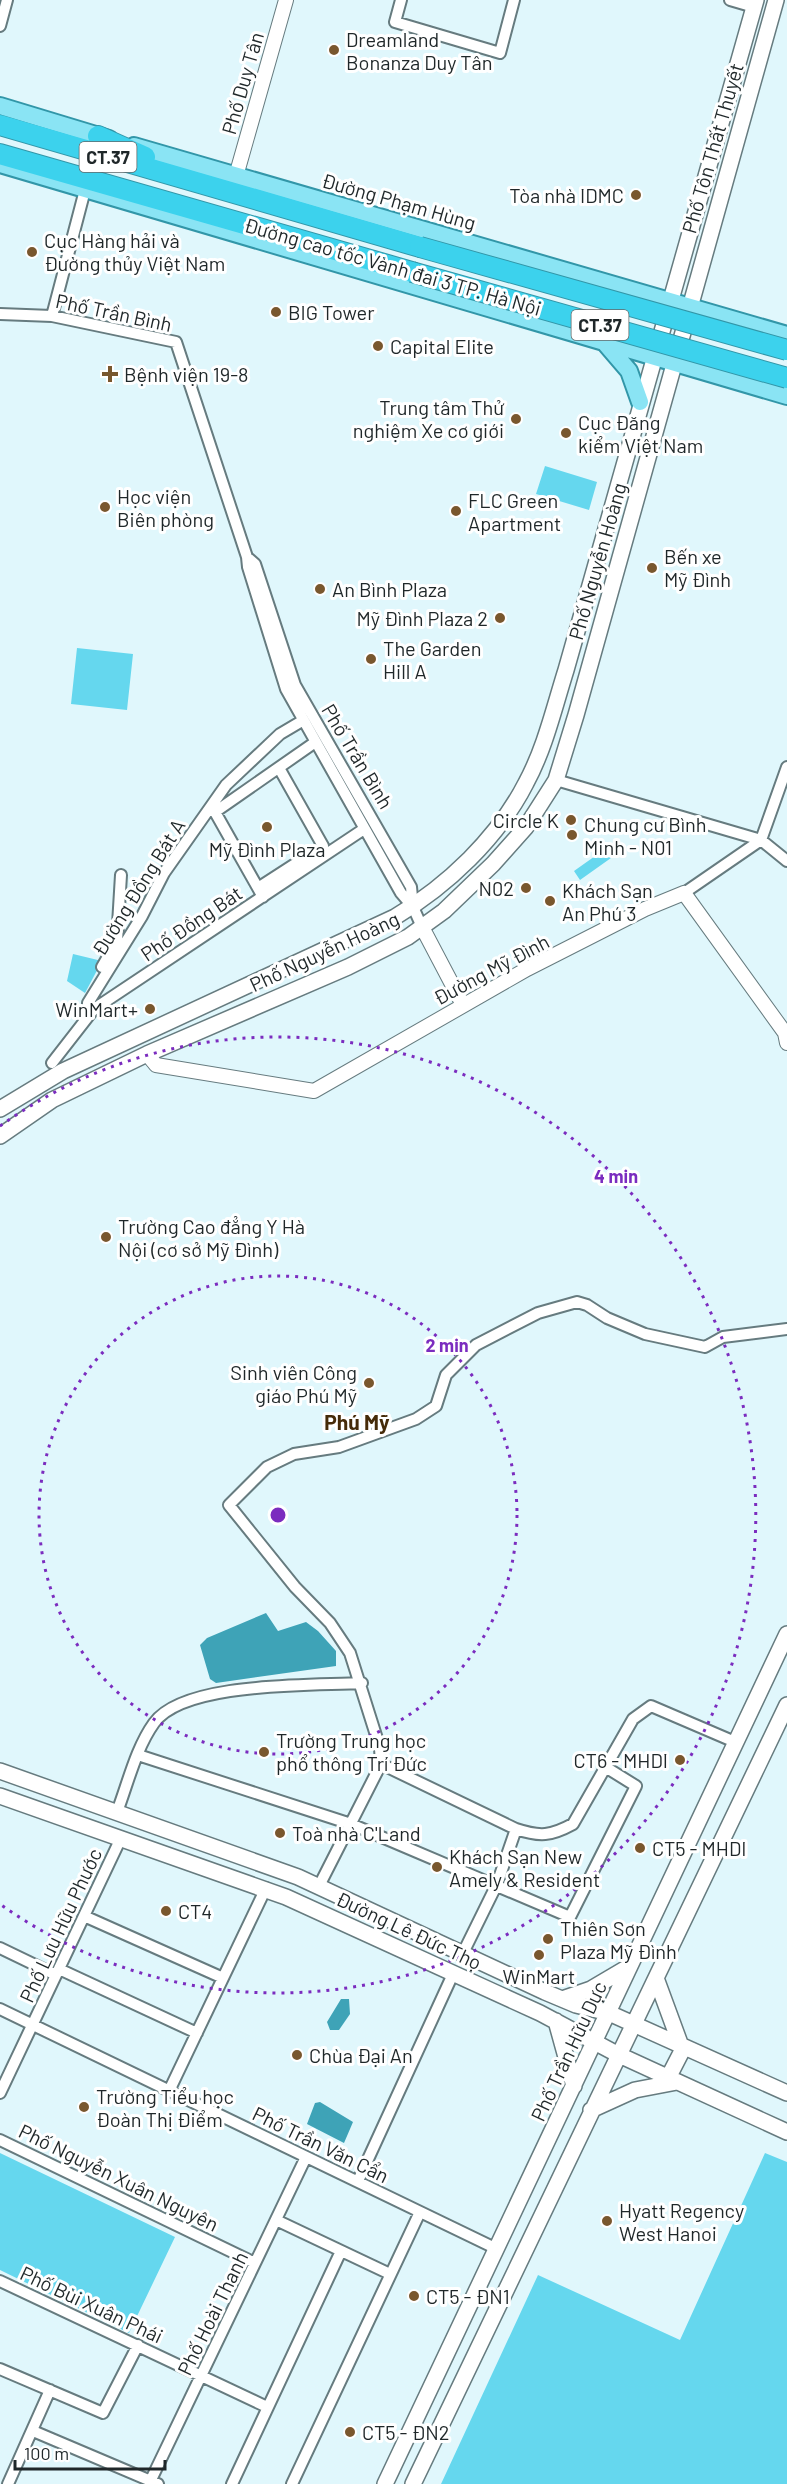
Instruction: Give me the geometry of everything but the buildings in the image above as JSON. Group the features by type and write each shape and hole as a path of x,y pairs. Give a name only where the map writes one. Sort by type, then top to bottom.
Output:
{"highway":[{"name":"Đường cao tốc Vành đai 3 TP. Hà Nội","path":"1,112 216,188 787,350"},
{"path":"98,136 216,188"},
{"name":"Đường cao tốc Vành đai 3 TP. Hà Nội","path":"0,153 787,378"},
{"path":"85,190 209,214"}],"main road":[{"name":"Phố Tôn Thất Thuyết","path":"672,369 776,0"},
{"name":"Phố Tôn Thất Thuyết","path":"652,363 755,3"},
{"path":"737,69 756,73"},
{"name":"Đường Phạm Hùng","path":"1,112 98,136 672,295 787,335"},
{"path":"0,164 604,343 672,369 787,396"},
{"path":"604,343 629,371 640,402"},
{"name":"Phố Nguyễn Hoàng","path":"0,1109 63,1071 413,907 480,847 511,808 527,783 539,755 566,670 652,363"},
{"name":"Phố Nguyễn Hoàng","path":"0,1136 52,1100 147,1054 348,967 404,939 462,897 507,851 526,827 556,780 672,369"},
{"name":"Phố Trần Hữu Dực","path":"385,2484 787,1634"},
{"path":"413,2484 617,2054 787,1705"},
{"name":"Đường Lê Đức Thọ","path":"0,1772 319,1886 556,1996 609,2013 787,2093"},
{"name":"Đường Lê Đức Thọ","path":"0,1796 266,1888 556,2020 617,2054 787,2132"},
{"path":"540,2013 556,1996 591,1989 630,1966"},
{"path":"564,2109 588,2115 635,2090 673,2080 682,2046 656,1978"},
{"path":"556,2020 574,2086"}],"street":[{"path":"0,26 8,0"},
{"name":"Phố Duy Tân","path":"236,176 286,0"},
{"path":"401,0 395,22 500,53 514,0"},
{"path":"730,0 755,3"},
{"path":"52,316 85,190"},
{"name":"Phố Trần Bình","path":"0,314 52,316 176,342 248,557 248,567 286,688 302,722 401,893 413,907 463,1005"},
{"name":"Phố Trần Bình","path":"248,557 255,564 295,685 411,887 413,907"},
{"name":"Đường Đồng Bát A","path":"121,875 117,941 86,1001 142,916 164,873 226,785 280,734 302,722"},
{"path":"279,768 323,846 260,892 215,812 315,743"},
{"path":"787,767 761,840 684,893 785,1033 787,1043"},
{"path":"556,780 761,840 787,861"},
{"name":"Phố Đồng Bát","path":"52,1063 94,1009 260,892 364,829"},
{"name":"Đường Mỹ Đình","path":"147,1054 156,1065 314,1091 463,1005 645,909 684,893"},
{"path":"319,1886 381,1764 380,1748 351,1653 330,1623 263,1549 229,1505 267,1467 294,1454 339,1447 416,1419 436,1407 446,1375 476,1345 538,1313 577,1302 645,1334 705,1347 723,1337 787,1329"},
{"path":"117,1812 138,1755 155,1721 184,1701 212,1693 362,1683"},
{"path":"381,1764 536,1836 558,1832 573,1824 633,1719 651,1706 735,1742"},
{"path":"138,1755 351,1824 497,1884 570,1917 636,1786 607,1768"},
{"path":"463,1953 497,1884 516,1828"},
{"name":"Phố Lưu Hữu Phước","path":"0,2093 3,2078 32,2025 121,1838"},
{"path":"170,2091 266,1888"},
{"path":"84,1916 223,1978"},
{"path":"0,1948 197,2033"},
{"path":"358,2181 453,1974"},
{"name":"Phố Trần Văn Cẩn","path":"0,2009 497,2249"},
{"name":"Phố Nguyễn Xuân Nguyên","path":"0,2140 255,2263"},
{"name":"Phố Hoài Thanh","path":"153,2483 201,2376 306,2157"},
{"path":"292,2484 420,2212"},
{"path":"276,2220 390,2274"},
{"path":"232,2484 341,2251"},
{"name":"Phố Bùi Xuân Phái","path":"0,2281 267,2407"},
{"path":"0,2369 104,2413 138,2345"},
{"path":"8,2484 50,2390"},
{"path":"33,2431 153,2483"}],"shaded area":[{"path":"545,466 597,482 589,510 536,494"},
{"path":"77,648 133,654 127,710 71,704"},
{"path":"605,849 611,858 580,880 574,871"},
{"path":"73,954 102,961 85,993 67,981"},
{"path":"266,1613 278,1631 306,1622 318,1631 336,1651 336,1666 216,1683 210,1679 200,1645 207,1638"},
{"path":"341,1999 349,1999 350,2014 339,2030 330,2030 327,2022"},
{"path":"320,2102 353,2122 344,2143 307,2124 315,2103"},
{"path":"0,2153 175,2237 129,2333 0,2270"},
{"path":"765,2153 787,2162 787,2484 441,2484 538,2275 680,2340"}],"place":[{"name":"Dreamland Bonanza Duy Tân","path":"334,50"},
{"name":"Tòa nhà IDMC","path":"636,195"},
{"name":"Cục Hàng hải và Đường thủy Việt Nam","path":"32,252"},
{"name":"BIG Tower","path":"276,312"},
{"name":"Capital Elite","path":"378,346"},
{"name":"Bệnh viện 19-8","path":"110,374"},
{"name":"Trung tâm Thử nghiệm Xe cơ giới","path":"516,419"},
{"name":"Cục Đăng kiểm Việt Nam","path":"566,433"},
{"name":"Học viện Biên phòng","path":"105,507"},
{"name":"FLC Green Apartment","path":"456,511"},
{"name":"Bến xe Mỹ Đình","path":"652,568"},
{"name":"An Bình Plaza","path":"320,589"},
{"name":"Mỹ Đình Plaza 2","path":"500,618"},
{"name":"The Garden Hill A","path":"371,659"},
{"name":"Circle K","path":"571,820"},
{"name":"Mỹ Đình Plaza","path":"267,827"},
{"name":"Chung cư Bình Minh - N01","path":"572,835"},
{"name":"N02","path":"526,888"},
{"name":"Khách Sạn An Phú 3","path":"550,901"},
{"name":"WinMart+","path":"150,1009"},
{"name":"Trường Cao đẳng Y Hà Nội (cơ sở Mỹ Đình)","path":"106,1237"},
{"name":"Sinh viên Công giáo Phú Mỹ","path":"369,1383"},
{"name":"Trường Trung học phổ thông Trí Đức","path":"264,1752"},
{"name":"CT6 - MHDI","path":"680,1760"},
{"name":"Toà nhà C'Land","path":"280,1833"},
{"name":"CT5 - MHDI","path":"640,1848"},
{"name":"Khách Sạn New Amely & Resident","path":"437,1867"},
{"name":"CT4","path":"166,1911"},
{"name":"Thiên Sơn Plaza Mỹ Đình","path":"548,1939"},
{"name":"WinMart","path":"539,1955"},
{"name":"Chùa Đại An","path":"297,2055"},
{"name":"Trường Tiểu học Đoàn Thị Điểm","path":"84,2107"},
{"name":"Hyatt Regency West Hanoi","path":"607,2221"},
{"name":"CT5 - ĐN1","path":"414,2296"},
{"name":"CT5 - ĐN2","path":"350,2432"}],"district":[{"name":"Phú Mỹ","path":"357,1421"}]}
